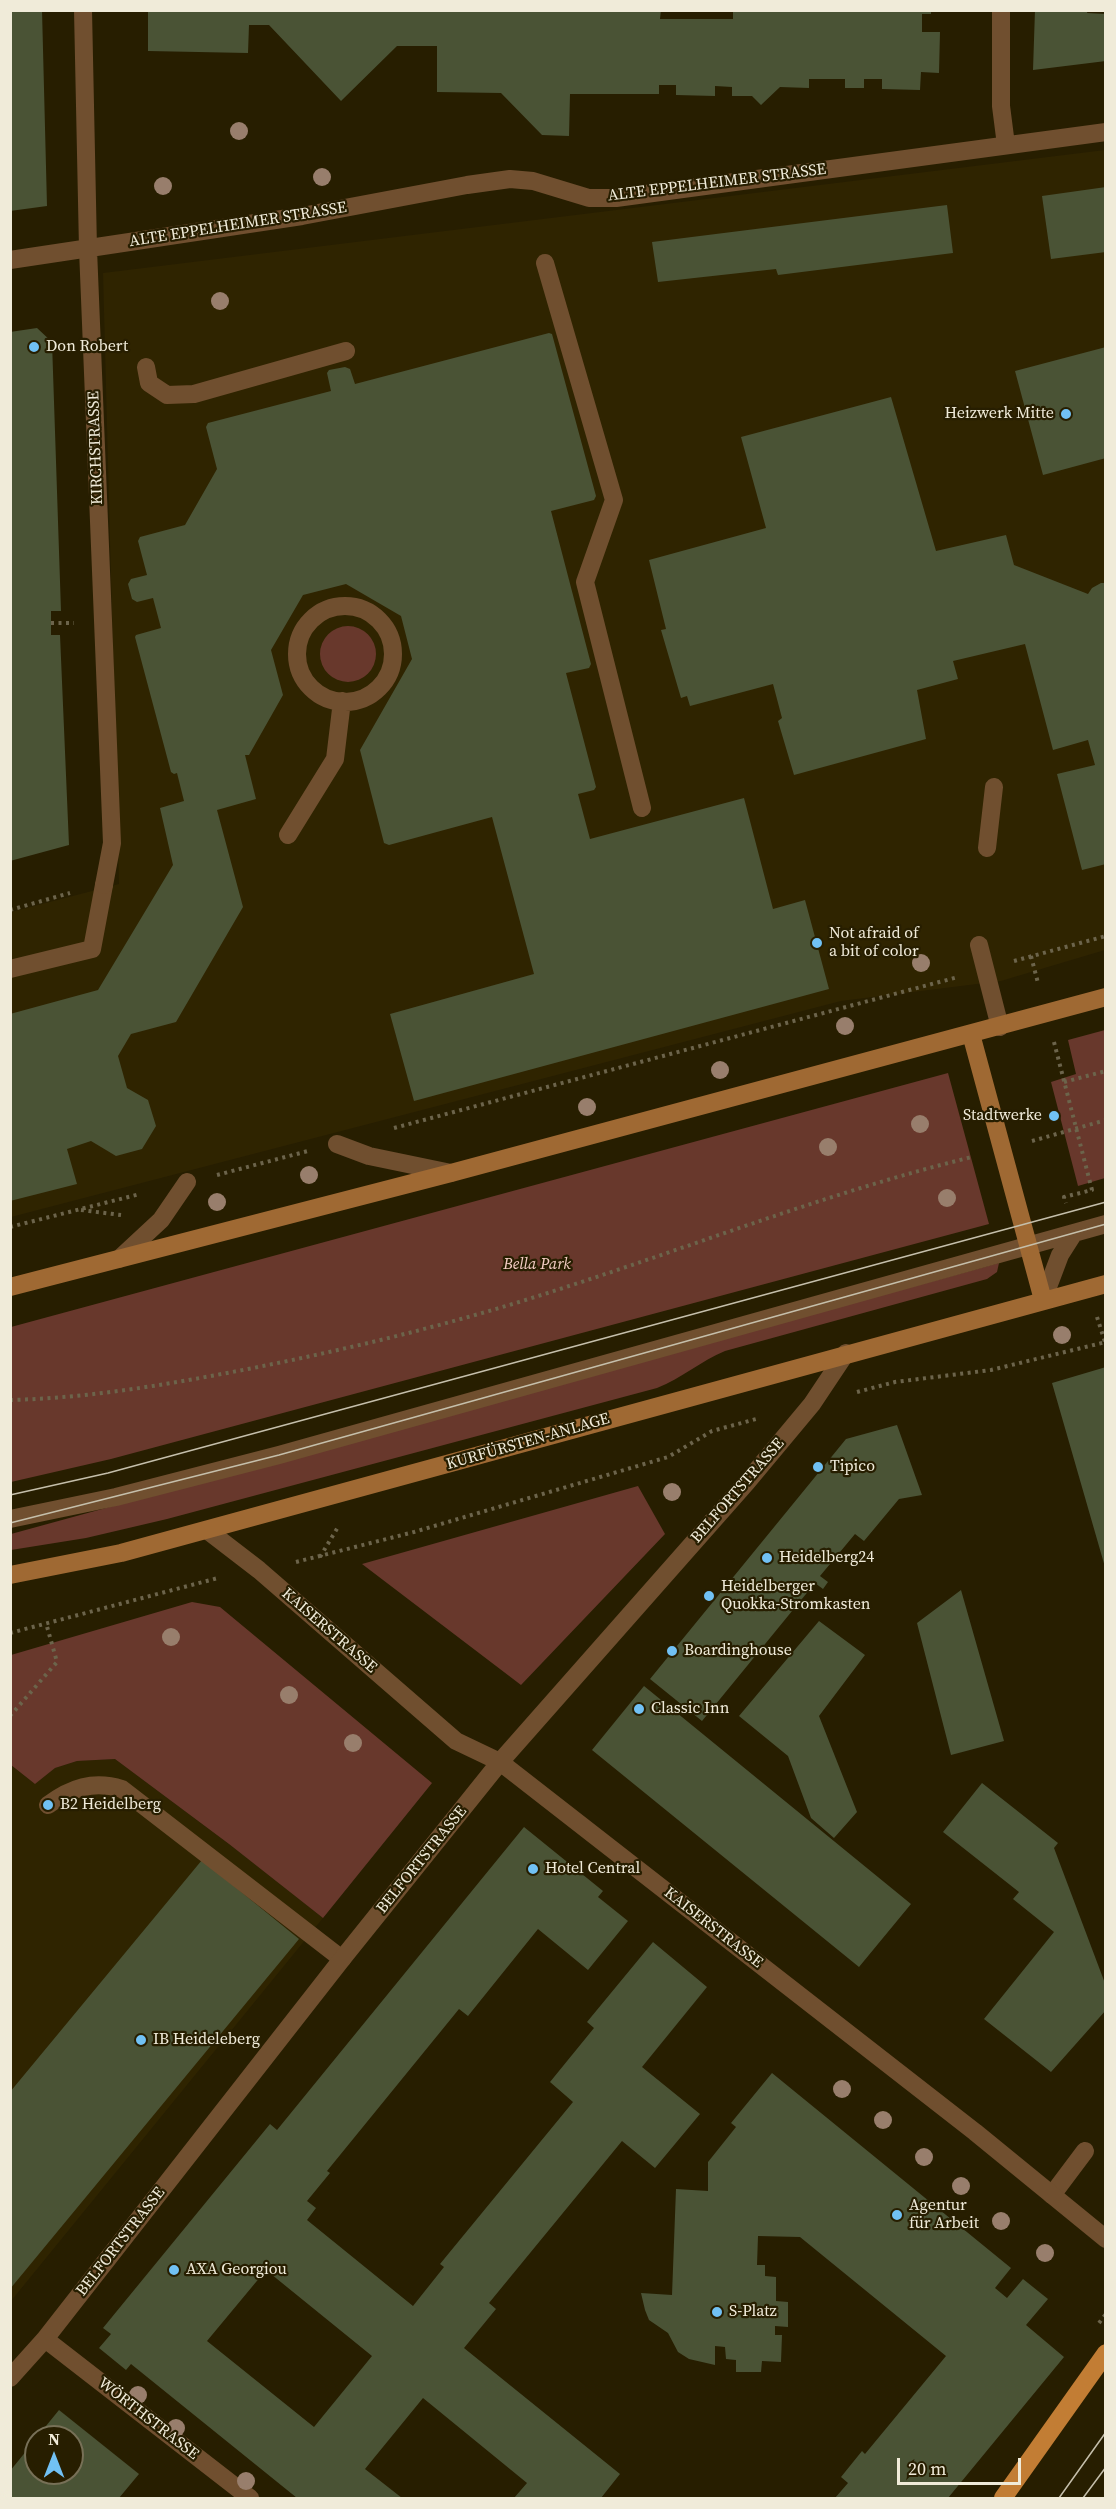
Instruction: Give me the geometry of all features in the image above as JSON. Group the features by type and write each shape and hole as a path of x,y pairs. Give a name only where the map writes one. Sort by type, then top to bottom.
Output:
{"main road":[{"path":"10,1287 451,1173 1106,997"},
{"path":"971,1034 1042,1300"},
{"name":"KURFÜRSTEN-ANLAGE","path":"10,1575 121,1553 1097,1286"},
{"path":"1003,2499 1106,2354"}],"street":[{"name":"KIRCHSTRASSE","path":"10,969 92,949 112,843 88,249 83,10"},
{"path":"1001,10 1001,106 1006,145"},
{"name":"ALTE EPPELHEIMER STRASSE","path":"10,260 302,216 510,179 533,180 589,198 616,198 1106,132"},
{"path":"545,263 614,500 585,582 642,808"},
{"path":"146,367 149,383 167,396 194,394 345,351"},
{"path":"337,606 353,606 367,611 380,621 390,635 393,650 392,667 385,681 373,693 358,700 342,701 327,698 314,690 304,678 298,664 297,648 310,621 337,606"},
{"path":"288,835 335,759 342,701"},
{"path":"987,848 994,787"},
{"path":"979,945 1000,1027"},
{"path":"336,1144 369,1156 451,1173"},
{"path":"119,1259 161,1220 187,1182"},
{"path":"10,1520 116,1497 279,1455 1106,1224"},
{"path":"1042,1300 1060,1255 1074,1233"},
{"name":"BELFORTSTRASSE","path":"10,2378 45,2339 342,1959 500,1762 747,1482 812,1404 846,1353"},
{"name":"KAISERSTRASSE","path":"207,1530 259,1570 456,1741 500,1762 975,2132 1106,2239"},
{"path":"48,1805 65,1792 82,1786 110,1785 122,1789 342,1959"},
{"path":"1052,2195 1085,2151"},
{"name":"WÖRTHSTRASSE","path":"45,2339 250,2499"}],"path":[{"path":"10,910 104,885"},
{"path":"385,1130 1106,936"},
{"path":"1031,956 1092,1190 1064,1197 1074,1233"},
{"path":"1064,1082 1106,1071"},
{"path":"10,1400 51,1399 166,1385 359,1346 461,1320 919,1170 1106,1120"},
{"path":"10,1227 336,1144"},
{"path":"320,1557 425,1529 668,1457 712,1431 895,1382 991,1370 1105,1342 1097,1286"},
{"path":"10,1633 222,1576 259,1570"},
{"path":"10,1716 57,1662 46,1623"}],"shaded area":[{"path":"1105,150 1105,950 1001,981 841,1001 11,1217 11,912 119,884 103,273"},
{"path":"115,1759 323,1918 11,2301 11,1765 35,1784 55,1768 77,1761"}],"green space":[{"path":"348,626 359,628 368,634 374,643 376,654 374,665 368,674 359,680 348,682 337,680 328,674 322,665 320,654 322,643 328,634 337,628"},
{"path":"1105,1030 1105,1178 1078,1186 1051,1082 1076,1074 1068,1040"},
{"name":"Bella Park","path":"948,1073 989,1224 111,1459 11,1482 11,1327"},
{"path":"999,1263 997,1272 987,1279 725,1351 657,1388 167,1519 86,1538 11,1550 11,1534"},
{"path":"638,1486 665,1534 521,1685 362,1564"},
{"path":"192,1602 220,1607 432,1783 323,1918 115,1759 77,1761 55,1768 35,1784 11,1765 11,1655"}],"building":[{"path":"10,10 42,10 47,206 10,211"},
{"path":"148,10 661,10 660,19 733,19 733,11 931,10 931,14 922,14 922,32 940,32 939,73 921,72 920,90 882,89 882,79 864,79 864,88 845,88 845,79 809,79 809,88 780,87 761,105 752,96 732,96 732,87 715,86 715,96 676,95 676,85 659,85 659,94 570,94 569,136 542,135 501,93 437,92 437,46 397,46 341,101 269,25 249,25 248,53 148,51"},
{"path":"1035,10 1088,10 1087,13 1106,14 1106,61 1033,70"},
{"path":"1106,187 1106,252 1051,259 1042,196"},
{"path":"947,205 953,253 778,275 776,269 658,282 652,242"},
{"path":"37,328 52,342 61,611 51,611 51,635 60,635 69,845 10,861 10,332"},
{"path":"552,334 596,496 594,500 551,511 591,664 589,668 566,673 596,787 594,790 578,794 590,839 744,798 773,909 805,900 829,989 414,1101 390,1014 534,974 492,817 389,845 384,843 360,750 412,659 401,616 346,584 303,595 271,650 283,695 249,755 245,755 256,799 217,810 243,907 176,1022 131,1034 118,1056 127,1088 148,1100 156,1126 142,1149 116,1156 91,1141 67,1149 77,1184 10,1201 10,1014 98,990 173,865 160,808 184,801 177,773 171,772 135,637 161,628 153,598 137,602 132,599 128,584 131,579 147,575 138,541 140,537 185,525 217,469 206,427 208,423 331,391 327,373 329,370 345,367 350,369 355,384"},
{"name":"Heizwerk Mitte","path":"1106,347 1106,458 1043,475 1015,371"},
{"path":"891,397 936,551 1006,535 1014,565 1088,594 1092,588 1106,583 1106,864 1082,870 1057,774 1095,765 1088,740 1053,750 1025,644 953,661 958,679 917,690 926,739 794,775 778,721 782,718 773,684 690,706 687,696 681,698 661,630 666,629 649,560 766,528 741,437"},
{"path":"1106,1367 1106,1567 1105,1567 1052,1383"},
{"path":"897,1425 922,1495 899,1499 864,1541 855,1534 820,1576 828,1582 823,1589 815,1583 702,1721 650,1679 846,1439"},
{"path":"961,1590 1004,1741 951,1755 917,1623"},
{"path":"819,1621 865,1655 819,1716 857,1812 834,1838 811,1818 788,1756 739,1716"},
{"path":"644,1686 911,1904 859,1967 592,1750"},
{"path":"982,1783 1058,1843 1054,1848 1106,1986 1106,2010 1051,2072 984,2019 1054,1932 1013,1899 1019,1892 943,1832"},
{"path":"524,1827 603,1891 598,1897 628,1921 588,1970 538,1929 468,2016 459,2009 327,2171 330,2173 307,2201 316,2208 307,2220 413,2306 444,2267 440,2264 573,2102 550,2082 594,2028 587,2022 653,1942 707,1987 642,2067 700,2114 655,2168 622,2141 489,2303 496,2309 464,2348 620,2474 601,2498 514,2498 527,2483 423,2398 365,2469 402,2498 297,2498 131,2364 126,2370 99,2348 111,2334 103,2328 270,2124 277,2130","holes":["266,2270 372,2356 314,2427 207,2341"]},
{"path":"202,1860 299,1939 10,2289 10,2092"},
{"path":"772,2073 1011,2268 995,2288 1007,2298 1023,2279 1048,2299 1026,2325 1064,2357 948,2498 835,2498 848,2483 841,2477 862,2451 865,2454 946,2356 800,2237 758,2236 757,2265 765,2265 765,2276 776,2277 776,2301 788,2302 788,2327 775,2326 775,2335 782,2335 781,2362 762,2361 761,2372 736,2372 736,2360 726,2359 725,2347 715,2346 715,2365 689,2359 678,2352 668,2333 649,2320 641,2293 672,2295 676,2189 708,2191 708,2162 736,2127 731,2123"},
{"path":"59,2410 78,2425 47,2425"},
{"path":"84,2430 139,2474 119,2498 10,2498 10,2471 24,2454 24,2485 84,2485"}],"tram line":[{"path":"10,1495 108,1473 1106,1202"},
{"path":"10,1523 279,1455 1106,1224"},
{"path":"1059,2498 1106,2432"},
{"path":"1083,2498 1106,2467"}],"place":[{"name":"Don Robert","path":"34,347"},
{"name":"Heizwerk Mitte","path":"1066,414"},
{"name":"Not afraid of a bit of color","path":"817,943"},
{"name":"Stadtwerke","path":"1054,1116"},
{"name":"Tipico","path":"818,1467"},
{"name":"Heidelberg24","path":"767,1558"},
{"name":"Heidelberger Quokka-Stromkasten","path":"709,1596"},
{"name":"Boardinghouse","path":"672,1651"},
{"name":"Classic Inn","path":"639,1709"},
{"name":"B2 Heidelberg","path":"48,1805"},
{"name":"Hotel Central","path":"533,1869"},
{"name":"IB Heideleberg","path":"141,2040"},
{"name":"Agentur für Arbeit","path":"897,2215"},
{"name":"AXA Georgiou","path":"174,2270"},
{"name":"S-Platz","path":"717,2312"}]}
